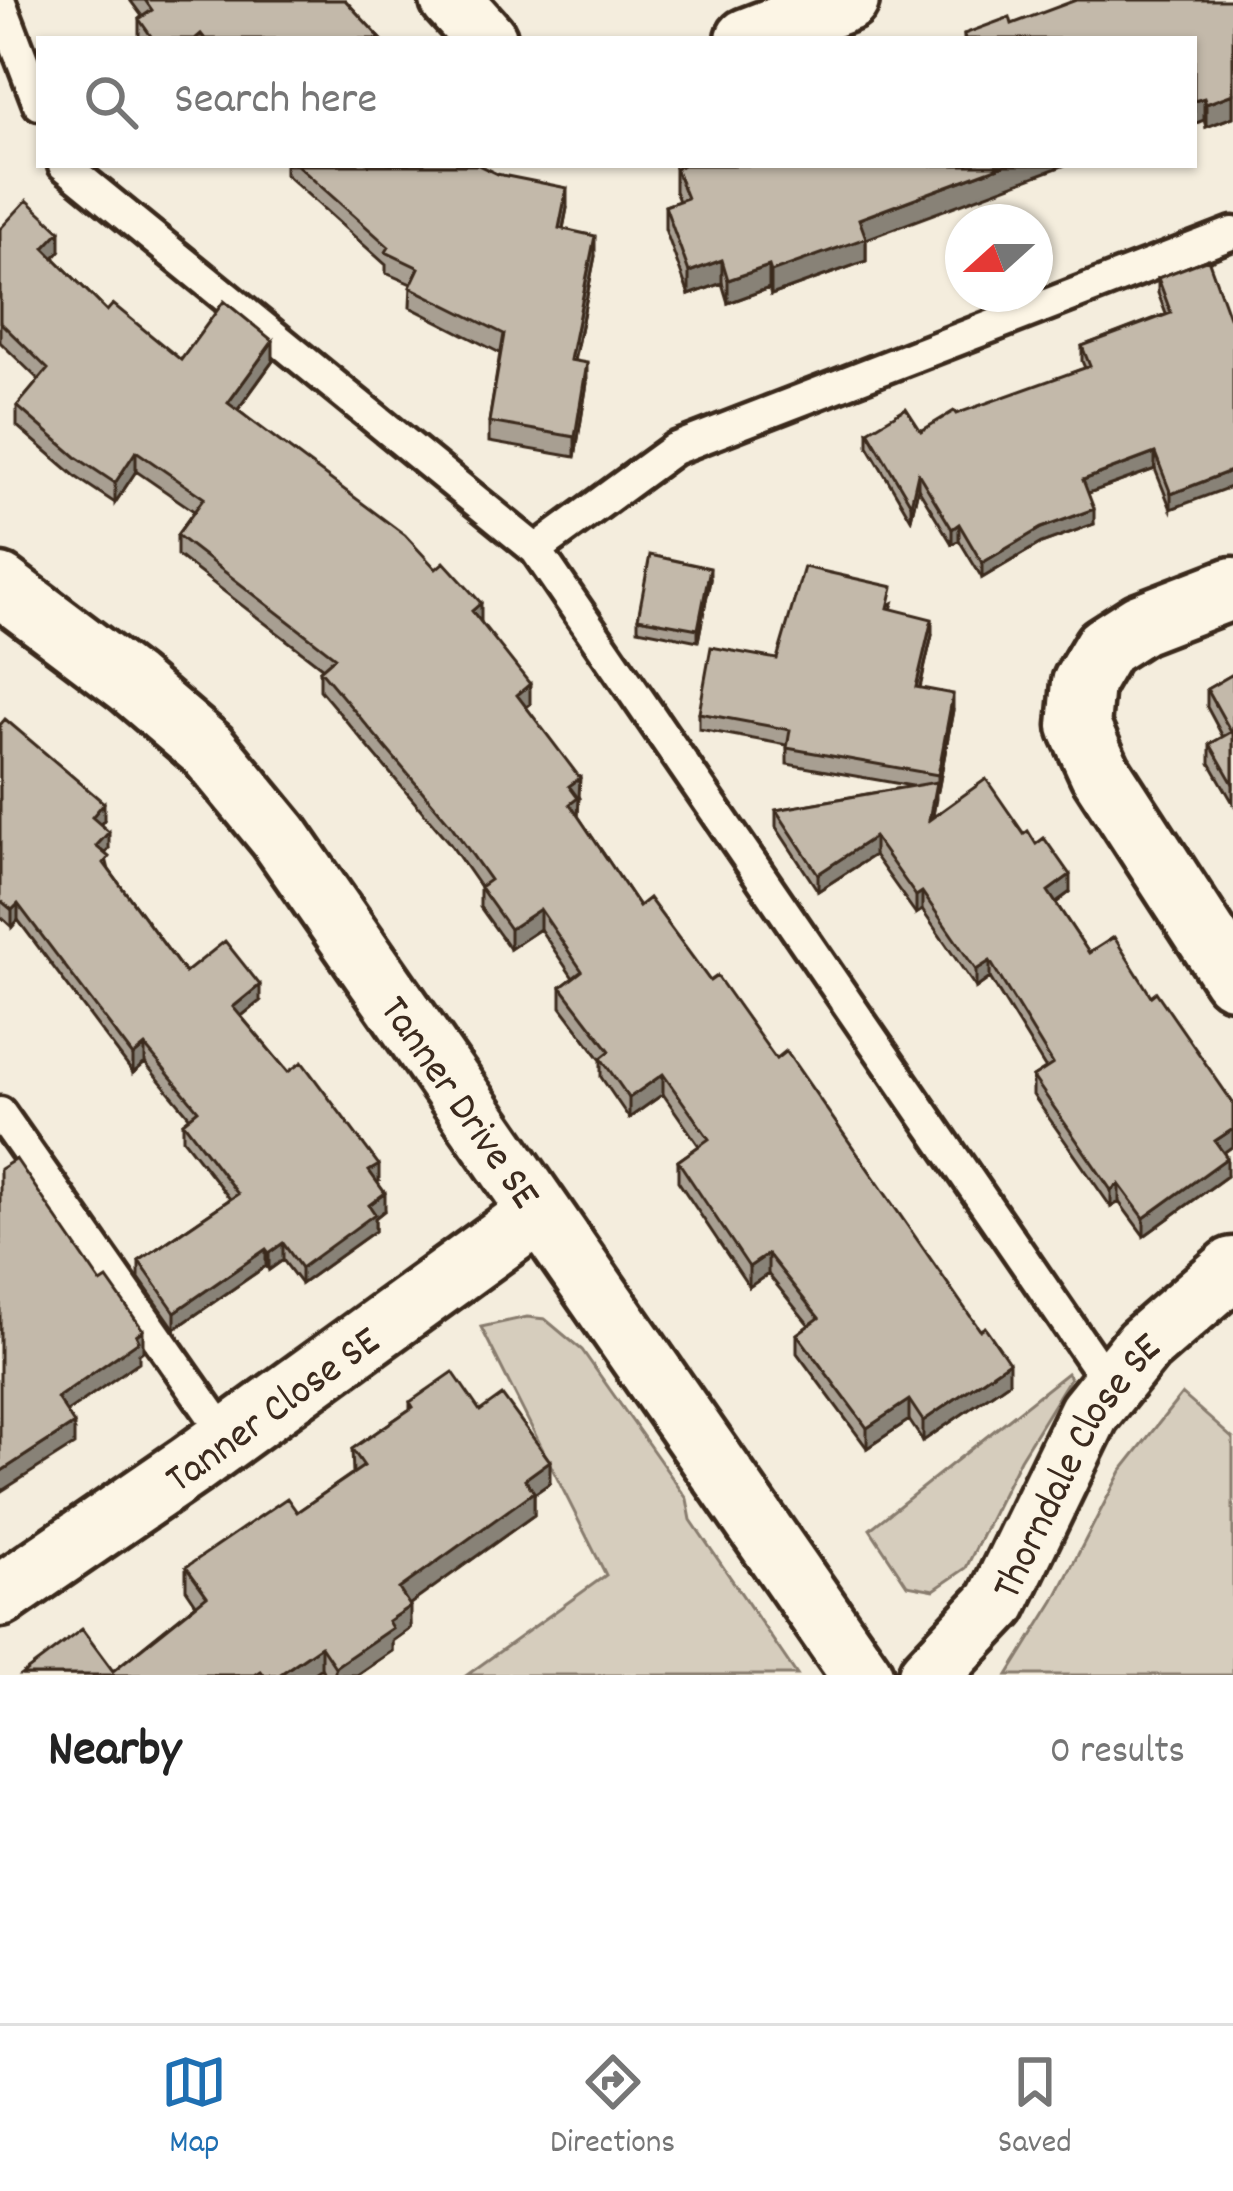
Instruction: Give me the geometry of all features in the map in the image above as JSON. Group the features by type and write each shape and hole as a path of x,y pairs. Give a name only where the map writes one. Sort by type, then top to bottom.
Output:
{"street":[{"path":"451,0 483,36"},
{"path":"755,36 848,0"},
{"name":"Tanner Drive SE","path":"0,585 130,683 208,750 279,836 862,1675"},
{"path":"1233,588 1140,624 1104,647 1083,682 1079,726 1100,772 1233,977"},
{"name":"Tanner Close SE","path":"0,1596 538,1213"},
{"name":"Thorndale Close SE","path":"929,1675 997,1603 1089,1413 1143,1346 1233,1268"}],"lane":[{"path":"0,2 36,96"},
{"path":"68,168 536,550 1111,1387"},
{"path":"536,550 674,449 1233,233"},
{"path":"0,1113 228,1438"}],"shaded area":[{"path":"527,1317 545,1319 582,1350 687,1499 691,1520 797,1675 467,1675 606,1575 481,1327"},
{"path":"1067,1373 1070,1378 1020,1459 966,1568 934,1590 907,1585 870,1529"},
{"path":"1182,1394 1233,1439 1233,1675 1008,1675 1054,1601 1121,1471"}],"building":[{"path":"145,0 345,0 378,36 151,36 139,19 152,10"},
{"path":"1076,0 1233,0 1233,94 1206,104 1204,98 1197,100 1197,36 964,36 1010,17 1012,24"},
{"path":"300,168 484,168 567,188 559,228 595,236 570,360 587,363 575,437 489,422 504,334 410,287 419,268 386,252 389,247"},
{"path":"675,168 996,168 859,219 866,238 771,272 769,266 728,280 722,260 689,272 665,206 687,198"},
{"path":"27,200 60,231 44,248 107,311 113,304 181,360 224,301 273,341 228,403 405,535 436,569 444,562 481,603 472,611 530,684 517,695 580,778 569,786 578,798 570,804 639,906 649,898 710,981 717,976 776,1059 786,1051 980,1330 985,1327 1009,1362 923,1421 909,1400 867,1428 797,1334 819,1318 768,1254 749,1267 678,1161 709,1139 663,1074 629,1098 601,1058 610,1051 561,987 582,971 540,909 510,929 480,887 490,880 450,824 320,670 335,657 177,535 204,498 136,451 115,483 76,457 17,406 48,369 0,322 0,229"},
{"path":"1208,259 1229,317 1233,316 1233,470 1171,494 1155,453 1083,480 1094,509 1041,528 982,563 959,524 952,529 918,473 911,504 868,431 906,408 921,431 954,411 1090,366 1082,346 1171,313 1158,278"},
{"path":"650,555 710,568 698,629 638,618"},
{"path":"804,567 893,587 888,608 932,619 916,687 953,694 938,775 787,748 790,730 699,713 711,647 777,659"},
{"path":"1233,674 1233,784 1210,744 1231,732 1207,689"},
{"path":"5,719 104,803 92,817 109,832 96,846 109,857 104,863 185,973 225,941 260,985 233,1007 288,1072 302,1062 379,1165 369,1171 385,1193 369,1205 375,1214 301,1268 283,1243 269,1253 266,1249 175,1312 139,1261 238,1194 183,1122 198,1110 145,1046 133,1056 18,904 12,910 0,900 0,725"},
{"path":"986,779 1024,834 1028,831 1036,844 1044,838 1070,875 1048,891 1089,953 1114,937 1151,996 1156,992 1233,1103 1233,1129 1215,1141 1227,1158 1144,1218 1119,1184 1111,1190 1033,1077 1053,1064 990,961 976,970 922,892 916,896 874,837 818,874 776,810 936,782 929,820"},
{"path":"16,1159 101,1283 107,1279 143,1330 136,1335 139,1341 57,1398 74,1424 0,1472 0,1169"},
{"path":"453,1372 480,1411 502,1395 550,1461 525,1479 534,1492 399,1589 410,1606 388,1621 392,1628 335,1667 321,1646 279,1675 261,1671 255,1675 21,1675 82,1629 113,1671 207,1596 186,1567 287,1498 297,1512 364,1466 352,1449"}]}
